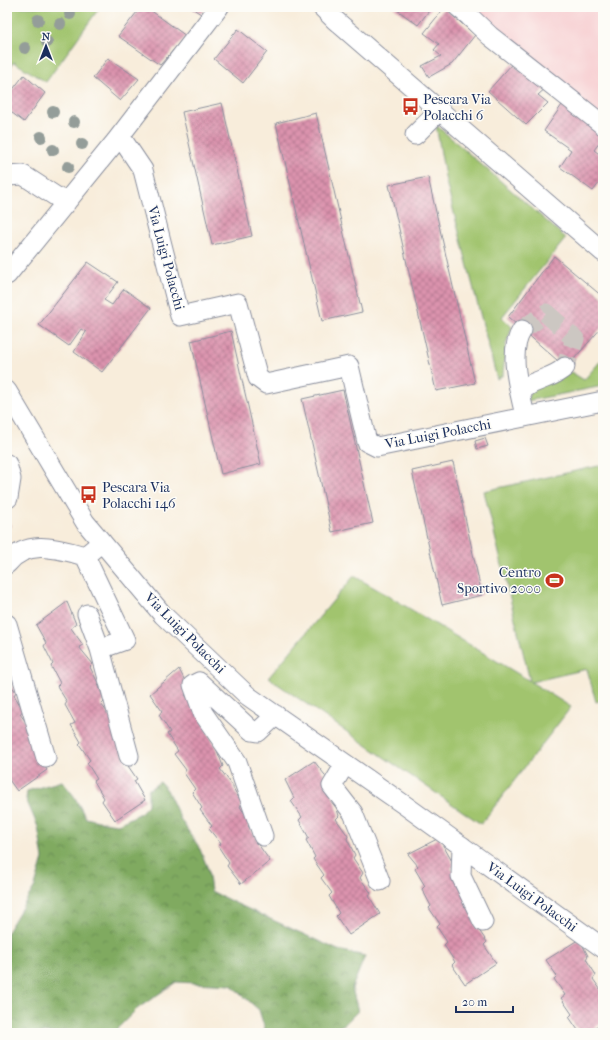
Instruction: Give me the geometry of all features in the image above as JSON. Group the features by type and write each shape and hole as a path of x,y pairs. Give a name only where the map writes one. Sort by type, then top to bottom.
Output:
{"street":[{"path":"7,275 120,136 219,7"},
{"path":"458,7 490,36 603,124"},
{"path":"329,11 603,252"},
{"path":"415,135 440,110"},
{"name":"Via Luigi Polacchi","path":"120,136 143,170 180,316 238,303 258,378 266,384 349,366 367,442 377,447 603,401"},
{"path":"7,177 23,175 66,203"},
{"path":"522,330 518,336 515,348 516,373 525,416"},
{"path":"520,393 525,388 560,372 565,367"},
{"name":"Via Luigi Polacchi","path":"7,390 85,522 163,615 248,696 462,846 603,948"},
{"path":"7,464 11,479 7,498"},
{"path":"85,556 102,542"},
{"path":"7,564 21,551 39,548 55,548 85,556 125,640 100,649"},
{"path":"86,614 100,649 129,756"},
{"path":"7,624 46,758"},
{"name":"Via Luigi Polacchi","path":"263,836 237,762 203,713 193,685 199,682 252,731 258,732 276,715"},
{"path":"345,764 332,786 353,812 380,881"},
{"path":"462,846 461,876 483,922"}],"shaded area":[{"path":"482,7 603,7 603,120 476,15"}],"green space":[{"path":"7,7 100,7 46,82 14,62 7,72"},
{"path":"436,125 566,238 502,317 512,327 506,344 503,375 497,379 446,182"},
{"path":"603,358 603,386 527,401 531,388 571,372 584,380"},
{"path":"603,465 603,700 596,702 587,669 531,682 571,707 481,824 269,677 354,576 530,681 484,491"},
{"path":"62,781 74,796 86,818 118,824 139,814 148,805 148,790 160,782 167,790 181,820 199,847 208,869 211,891 338,950 365,956 352,988 358,1011 345,1024 323,1033 266,1033 259,1010 231,985 176,982 137,1009 113,1033 7,1033 7,932 35,886 43,859 38,827 26,799 27,791"}],"building":[{"path":"141,7 146,7 186,36 160,65 118,36"},
{"path":"190,7 206,7 201,14"},
{"path":"393,7 432,7 418,25"},
{"path":"444,8 475,35 452,64 429,77 422,66 441,56 434,50 439,44 424,33"},
{"path":"238,29 267,52 243,83 214,59"},
{"path":"108,58 139,79 120,101 93,78"},
{"path":"512,64 547,87 538,95 548,103 526,125 488,91"},
{"path":"24,75 45,93 24,122 7,109 7,97"},
{"path":"566,99 603,131 603,138 594,150 603,157 603,178 593,191 560,167 571,150 544,131"},
{"path":"222,103 252,236 212,245 182,112"},
{"path":"316,113 362,312 322,321 276,123"},
{"path":"428,177 475,383 436,391 389,185"},
{"path":"554,256 603,297 603,326 566,368 508,317"},
{"path":"88,262 118,282 104,300 112,305 124,289 151,308 102,372 74,352 86,332 81,329 69,346 39,325"},
{"path":"231,331 261,464 221,474 191,341"},
{"path":"343,390 373,523 332,532 302,399"},
{"path":"485,438 488,446 477,449 475,441"},
{"path":"453,462 482,595 442,605 412,471"},
{"path":"7,522 11,525 7,530"},
{"path":"67,602 76,624 71,628 83,645 79,647 93,664 90,667 98,683 104,701 101,704 114,721 126,763 137,779 134,781 145,800 115,820 102,801 104,798 94,781 97,779 87,763 90,760 79,744 81,742 71,725 75,723 65,705 67,702 57,686 60,683 51,666 53,664 44,646 46,643 36,625"},
{"path":"179,669 190,691 185,695 198,711 216,748 223,766 220,769 233,786 242,803 240,807 251,822 248,826 260,841 258,844 270,861 241,884 227,866 229,863 218,846 221,844 209,829 212,826 200,810 202,808 192,792 195,789 184,773 186,770 174,754 178,751 167,734 170,732 159,715 162,711 150,694"},
{"path":"7,680 16,692 14,695 23,710 20,714 31,729 28,733 39,749 36,752 47,770 17,791 7,777"},
{"path":"314,761 328,779 339,816 336,819 348,836 347,839 355,855 353,858 363,873 360,878 371,893 369,896 380,914 349,935 336,916 339,913 329,896 332,893 321,878 324,875 313,859 315,857 306,840 309,838 299,820 302,817 291,801 294,798 285,780"},
{"path":"439,838 454,865 451,868 464,886 476,926 487,942 484,945 496,963 465,984 452,965 455,962 444,945 447,942 437,927 440,924 429,908 431,906 422,889 425,886 415,869 418,866 408,854"},
{"path":"581,938 580,940 588,956 586,959 596,975 593,979 603,993 603,1022 587,1033 580,1033 569,1017 572,1014 561,998 565,995 554,979 557,976 546,960"}],"tunnel":[{"path":"522,330 546,313 575,339 565,367"}],"place":[{"name":"Pescara Via Polacchi 6","path":"410,107"},
{"name":"Pescara Via Polacchi 146","path":"89,495"},
{"name":"Centro Sportivo 2000","path":"554,580"}]}
